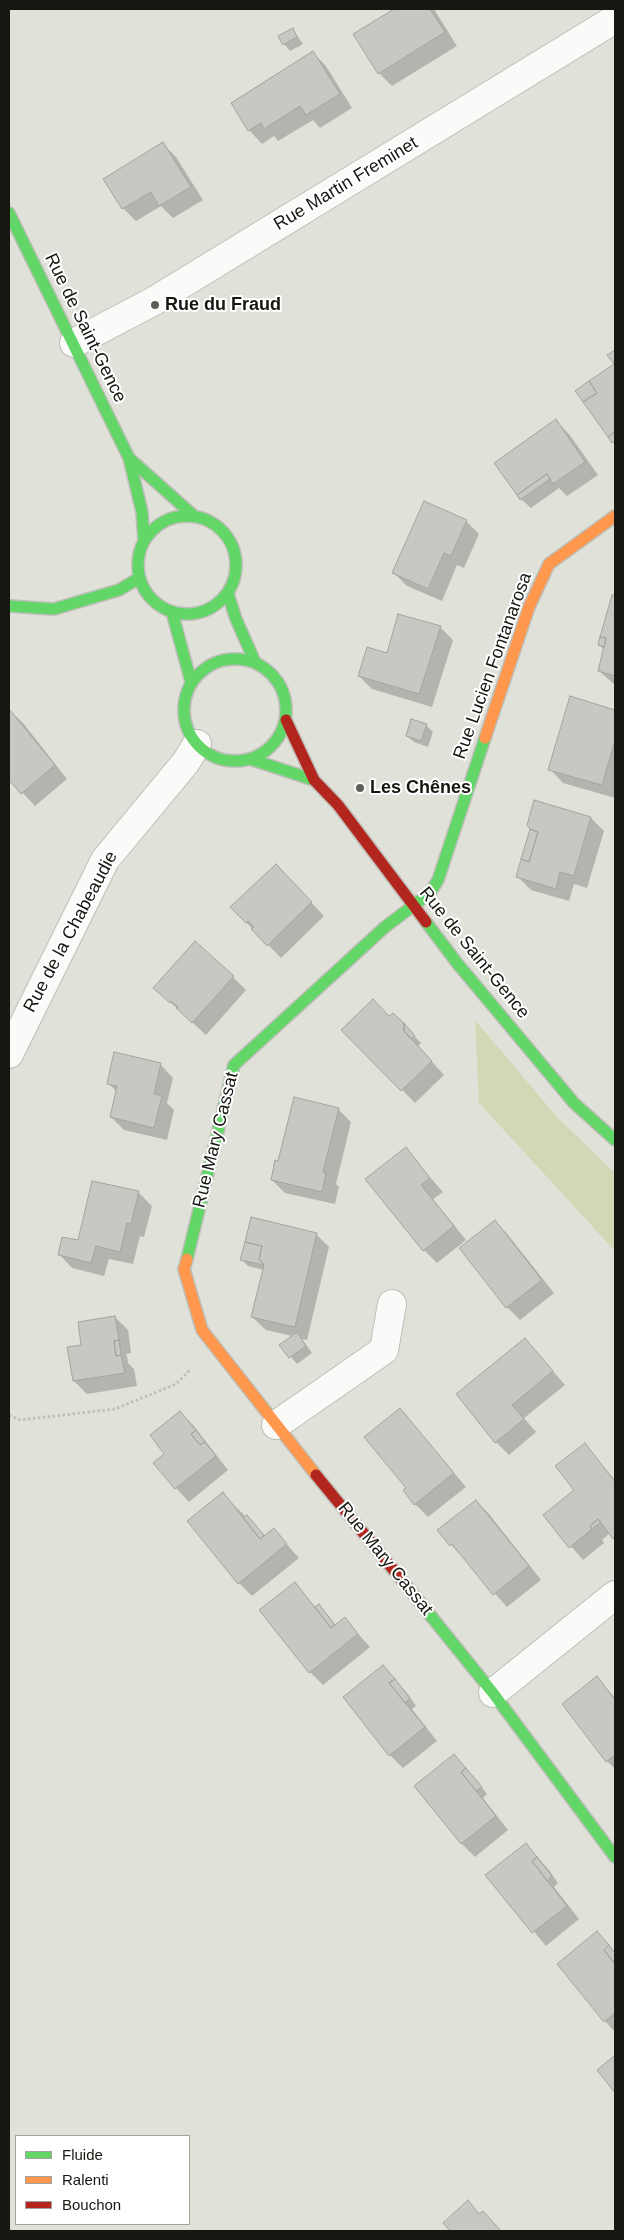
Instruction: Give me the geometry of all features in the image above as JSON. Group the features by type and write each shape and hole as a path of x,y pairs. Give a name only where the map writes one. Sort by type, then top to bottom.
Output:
{"street":[{"name":"Rue Martin Freminet","path":"74,343 154,301 615,19"},
{"name":"Rue de Saint-Gence","path":"9,213 130,458 142,512 144,540"},
{"name":"Rue de Saint-Gence","path":"130,458 194,516"},
{"path":"180,516 194,516 210,521 224,531 233,546 237,562 235,578 228,594 217,605 203,613 187,615 172,612 157,605 146,593 139,578 138,559 144,540 154,529 166,520 180,516"},
{"name":"Rue Lucien Fontanarosa","path":"413,906 430,893 438,880 529,607 550,564 615,516"},
{"path":"9,606 54,609 119,590 139,578"},
{"path":"228,594 236,619 255,662"},
{"path":"172,612 191,682"},
{"path":"237,658 255,662 270,671 281,686 286,703 286,720 277,741 269,749 250,759 235,761 221,759 208,754 196,744 188,730 184,714 185,698 191,682 203,669 219,660 237,658"},
{"name":"Rue de Saint-Gence","path":"286,720 314,780 338,805 457,963 574,1103 615,1140"},
{"name":"Rue de la Chabeaudie","path":"9,1054 105,860 186,762 196,744"},
{"name":"Rue de Saint-Gence","path":"250,759 314,780"},
{"name":"Rue Mary Cassat","path":"413,906 385,927 234,1064 184,1269 202,1330 276,1425 493,1694 615,1857"},
{"path":"276,1425 384,1350 392,1304"},
{"path":"493,1694 615,1595"}],"path":[{"path":"9,1415 20,1420 115,1409 176,1384 215,1346"}],"green space":[{"path":"475,1020 557,1117 615,1173 615,1251 479,1103"}],"building":[{"path":"394,9 430,9 445,32 378,74 353,34"},
{"path":"293,28 297,37 283,45 278,36"},
{"path":"313,51 340,94 306,115 300,106 264,129 261,123 248,131 231,103"},
{"path":"163,142 191,187 159,206 151,192 122,209 103,179"},
{"path":"615,350 615,432 608,437 583,402 597,393 589,381 614,364 607,355"},
{"path":"589,381 597,393 583,402 575,391"},
{"path":"556,419 585,462 553,484 547,474 517,495 494,463"},
{"path":"615,432 615,441 612,443 608,437"},
{"path":"547,474 550,479 520,500 517,495"},
{"path":"424,501 467,520 451,556 444,553 428,589 392,573"},
{"path":"612,595 615,595 615,676 598,671 606,638 600,637"},
{"path":"398,614 441,626 419,694 358,676 367,647 387,653"},
{"path":"600,637 606,638 604,647 598,645"},
{"path":"570,696 615,710 615,741 602,785 548,770"},
{"path":"9,709 55,765 21,794 9,780"},
{"path":"411,719 427,724 421,741 406,736"},
{"path":"534,800 591,817 574,876 560,872 556,889 516,877 521,859 529,862 538,832 530,829 527,825"},
{"path":"530,829 538,832 529,862 521,859"},
{"path":"276,864 312,902 267,946 251,929 254,927 248,921 246,923 230,907"},
{"path":"195,941 234,976 192,1023 176,1008 178,1007 171,1001 170,1003 153,988"},
{"path":"373,999 389,1016 393,1013 404,1023 404,1031 432,1061 401,1091 341,1030"},
{"path":"404,1023 415,1036 411,1039 404,1031"},
{"path":"114,1052 161,1063 154,1094 162,1096 154,1128 110,1117 117,1086 107,1084"},
{"path":"294,1097 339,1108 323,1172 326,1173 322,1192 271,1180 275,1160 278,1161"},
{"path":"406,1147 430,1178 421,1185 454,1226 423,1251 365,1179"},
{"path":"92,1181 139,1191 131,1224 127,1223 120,1252 96,1246 91,1263 58,1255 62,1237 78,1240"},
{"path":"251,1217 317,1233 295,1327 251,1317 264,1265 259,1259 262,1246 245,1242"},
{"path":"495,1220 542,1280 506,1308 459,1248"},
{"path":"245,1242 262,1246 259,1259 264,1265 240,1260"},
{"path":"115,1316 119,1340 114,1341 116,1356 121,1355 125,1373 73,1381 67,1347 81,1345 78,1322"},
{"path":"297,1332 306,1346 289,1358 279,1345"},
{"path":"525,1338 553,1371 512,1405 524,1419 495,1443 456,1394"},
{"path":"119,1340 121,1355 116,1356 114,1341"},
{"path":"400,1408 454,1473 414,1505 403,1490 406,1488 364,1437"},
{"path":"180,1411 196,1430 191,1434 200,1445 205,1442 216,1456 175,1489 153,1463 164,1454 150,1435"},
{"path":"196,1430 205,1442 200,1445 191,1434"},
{"path":"585,1443 615,1482 615,1537 613,1539 598,1519 590,1526 592,1529 569,1548 543,1515 574,1490 555,1466"},
{"path":"223,1492 260,1539 274,1528 287,1544 238,1584 187,1521"},
{"path":"476,1500 529,1566 493,1595 452,1544 450,1546 437,1530"},
{"path":"247,1515 264,1535 260,1539 243,1518"},
{"path":"598,1519 601,1522 592,1529 590,1526"},
{"path":"295,1582 331,1628 345,1617 358,1634 309,1673 259,1610"},
{"path":"319,1604 335,1625 331,1628 315,1607"},
{"path":"383,1665 395,1679 389,1683 425,1727 389,1756 343,1697"},
{"path":"597,1676 615,1700 615,1755 606,1762 562,1704"},
{"path":"395,1679 410,1698 405,1703 389,1683"},
{"path":"454,1754 466,1768 461,1772 496,1816 461,1844 414,1786"},
{"path":"466,1768 482,1787 476,1791 461,1772"},
{"path":"526,1843 537,1857 532,1861 567,1906 532,1933 485,1875"},
{"path":"537,1857 552,1876 547,1881 532,1861"},
{"path":"597,1931 609,1945 604,1950 615,1964 615,2013 604,2022 557,1964"},
{"path":"609,1945 615,1953 615,1964 604,1950"},
{"path":"615,2055 615,2093 597,2070"},
{"path":"468,2200 479,2214 483,2211 501,2231 450,2231 443,2223"}],"traffic: fast":[{"path":"9,213 129,458 142,512 144,540"},
{"path":"129,458 194,516"},
{"path":"187,516 206,519 222,530 233,546 236,565 233,584 222,600 206,611 187,614 168,611 152,600 141,584 138,565 141,546 152,530 168,519 187,516"},
{"path":"9,606 54,609 119,590 139,578"},
{"path":"228,594 236,619 255,662"},
{"path":"172,612 191,682"},
{"path":"235,659 255,663 271,674 282,690 286,710 282,730 271,746 255,757 235,761 215,757 199,746 188,730 184,710 188,690 199,674 215,663 235,659"},
{"path":"187,1259 234,1065 385,927 430,893 438,880 485,738"},
{"path":"250,759 314,780"},
{"path":"426,922 457,963 574,1103 615,1140"},
{"path":"418,1600 493,1693 615,1857"}],"traffic: slow":[{"path":"485,738 529,607 549,564 615,516"},
{"path":"187,1259 184,1269 202,1330 316,1475"}],"traffic: jam":[{"path":"286,720 314,780 338,805 426,922"},
{"path":"316,1475 418,1600"}],"place":[{"name":"Rue du Fraud","path":"155,305"},
{"name":"Les Chênes","path":"360,788"}]}
